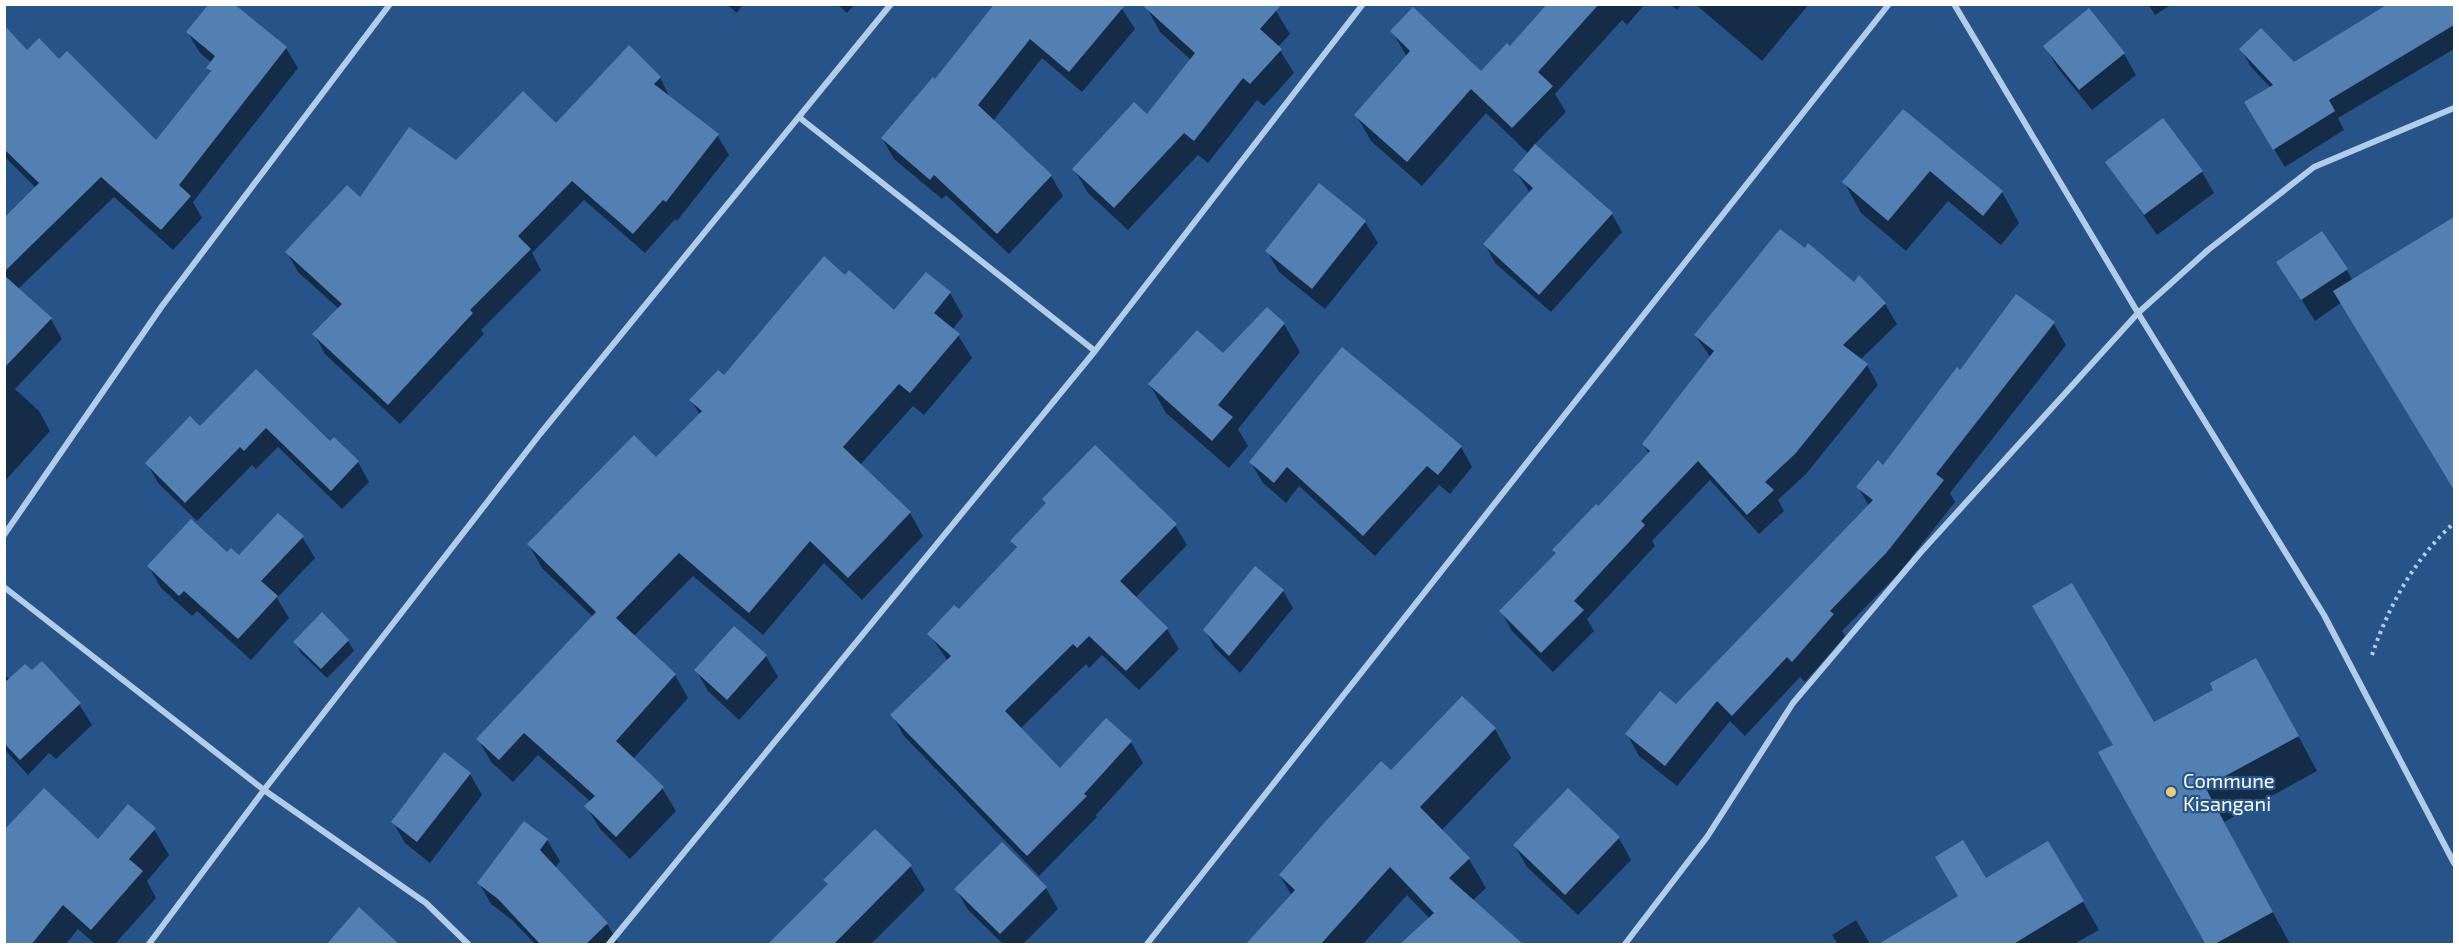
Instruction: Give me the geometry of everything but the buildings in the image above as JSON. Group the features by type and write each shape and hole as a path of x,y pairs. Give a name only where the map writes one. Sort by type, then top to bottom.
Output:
{"street":[{"path":"4,535 162,306 390,4"},
{"path":"149,945 264,790 540,434 891,4"},
{"path":"609,945 1095,351 1363,4"},
{"path":"1147,945 1889,4"},
{"path":"1954,4 2138,313 2324,615 2454,863"},
{"path":"1625,945 1707,837 1793,703 1921,552 2138,313 2208,250 2314,167 2454,108"},
{"path":"800,118 1095,351"},
{"path":"4,587 264,790 426,903 468,945"}],"path":[{"path":"2361,686 2380,631 2415,565 2454,523"}],"place":[{"name":"Commune Kisangani","path":"2171,792"}]}
